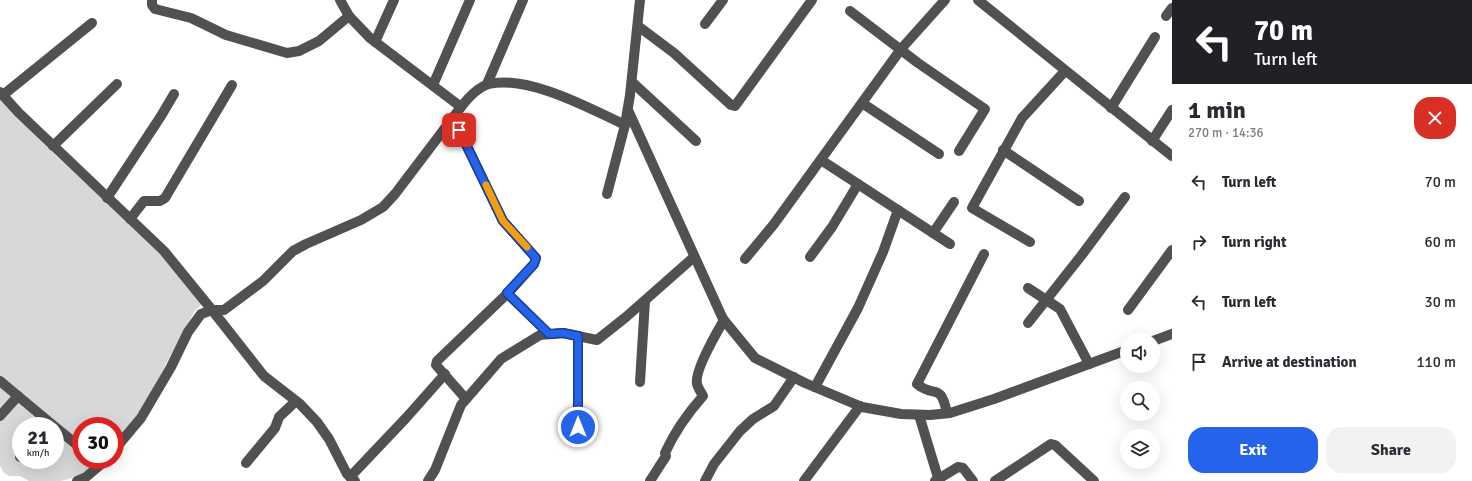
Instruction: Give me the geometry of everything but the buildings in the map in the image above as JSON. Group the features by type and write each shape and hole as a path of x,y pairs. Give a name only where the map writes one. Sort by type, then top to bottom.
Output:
{"street":[{"path":"152,0 152,5 156,9 191,18 226,35 287,53 299,51 319,41 349,16"},
{"path":"340,0 349,16 375,42 460,107"},
{"path":"375,42 394,0"},
{"path":"433,85 470,0"},
{"path":"487,84 523,0"},
{"path":"606,194 628,110 640,0"},
{"path":"705,24 723,0"},
{"path":"638,26 674,53 732,105 735,106 812,0"},
{"path":"745,259 774,224 901,49 945,0"},
{"path":"978,0 1172,156"},
{"path":"850,11 918,63 985,109 959,151"},
{"path":"92,23 1,93 53,146 164,251 264,376 296,401 317,422 329,439 347,474 352,479 444,374"},
{"path":"1111,108 1155,37"},
{"path":"1030,242 972,208 1022,118 1065,71"},
{"path":"124,438 141,418 188,332 201,314 212,310 224,310 262,281 293,252 306,244 361,220 383,207 395,194 469,96 487,84 506,82 530,85 551,92 625,125"},
{"path":"632,82 696,141"},
{"path":"53,146 117,84"},
{"path":"130,219 144,201 160,201 164,198 232,85"},
{"path":"107,198 174,94"},
{"path":"862,103 939,154"},
{"path":"628,110 724,320 755,358 794,378 860,406 901,414 947,413 994,399 1120,353"},
{"path":"1152,141 1172,110"},
{"path":"452,117 503,221 536,258 534,264 507,293 437,362 436,365 466,399"},
{"path":"1003,150 1079,201"},
{"path":"821,160 950,244"},
{"path":"810,258 832,227 858,184"},
{"path":"1028,323 1125,197"},
{"path":"933,233 954,202"},
{"path":"815,387 858,308 883,252 898,210"},
{"path":"1128,310 1172,250"},
{"path":"947,413 942,395 917,384 984,254"},
{"path":"431,480 461,405 501,359 540,334 563,333 597,340 645,301 694,257"},
{"path":"1028,288 1060,309 1089,364"},
{"path":"507,293 549,334"},
{"path":"640,382 645,301"},
{"path":"650,481 666,456 665,453 671,440 685,416 703,396 697,384 697,377 706,353 724,320"},
{"path":"1160,338 1172,334"},
{"path":"578,336 578,427"},
{"path":"705,481 714,464 740,431 754,419 774,406 794,378"},
{"path":"0,380 43,417"},
{"path":"0,416 18,396"},
{"path":"246,463 275,428 279,416 296,401"},
{"path":"804,481 860,406"},
{"path":"919,414 937,480 958,466 963,468 973,481"},
{"path":"64,434 72,441"},
{"path":"995,481 1051,444 1094,481"},
{"path":"77,481 86,477 94,469"}],"shaded area":[{"path":"0,98 55,155 157,249 202,304 194,312 137,416 124,432 124,417 72,417 72,469 88,469 78,476 61,481 29,481 20,476 9,476 4,473 0,466"}],"slow traffic":[{"path":"486,185 503,221 527,247"}],"route":[{"path":"459,130 503,221 536,258 534,264 507,293 549,334 563,333 578,336 578,427"}]}
